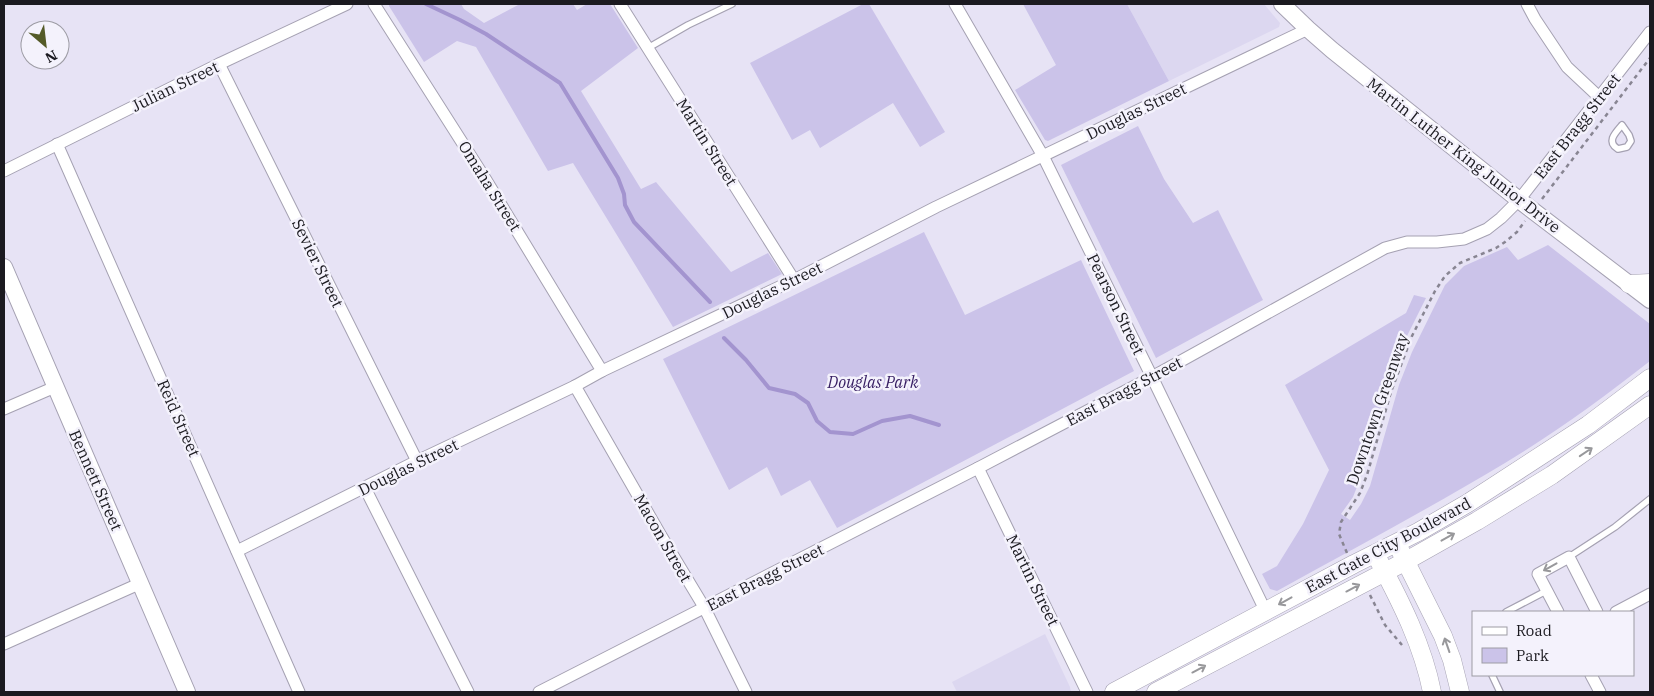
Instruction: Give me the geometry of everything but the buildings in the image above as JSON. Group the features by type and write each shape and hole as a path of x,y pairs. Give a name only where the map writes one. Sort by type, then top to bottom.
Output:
{"main road":[{"name":"Martin Luther King Junior Drive","path":"1282,4 1308,29 1519,200 1650,300"},
{"name":"Bennett Street","path":"4,267 187,692"},
{"path":"1630,284 1650,283"},
{"name":"East Gate City Boulevard","path":"1114,692 1468,503 1588,425 1650,378"},
{"name":"East Gate City Boulevard","path":"1156,692 1406,561 1514,499 1600,442 1650,405"},
{"path":"1396,543 1443,636 1452,660 1460,692"},
{"path":"1375,554 1404,610 1424,660 1432,692"}],"street":[{"name":"Julian Street","path":"4,171 219,64 347,4"},
{"name":"Omaha Street","path":"374,4 486,180 602,371"},
{"name":"Martin Street","path":"620,4 794,280"},
{"name":"Pearson Street","path":"955,4 1043,156 1266,612"},
{"path":"1527,4 1567,67 1599,97"},
{"name":"Douglas Street","path":"237,551 575,386 602,371 794,280 936,207 1308,29"},
{"name":"East Bragg Street","path":"539,692 1152,377 1385,248 1407,242 1437,242 1464,239 1487,229 1519,200 1650,32"},
{"name":"Sevier Street","path":"219,64 417,462"},
{"name":"Reid Street","path":"58,144 299,692"},
{"name":"Macon Street","path":"575,386 704,607 746,692"},
{"path":"4,409 55,387"},
{"name":"Martin Street","path":"978,468 1087,692"},
{"path":"365,488 468,692"},
{"path":"1557,611 1538,574 1568,557 1597,611"},
{"path":"4,644 141,583"},
{"path":"1618,611 1650,594"},
{"path":"1592,676 1600,692"}],"lane":[{"path":"648,48 688,25 732,4"},
{"path":"1568,557 1614,527 1650,498"},
{"path":"1508,611 1546,590"},
{"path":"1492,676 1500,692"}],"path":[{"name":"Downtown Greenway","path":"1348,554 1339,534 1341,522 1360,493 1367,475 1390,392 1412,336 1435,292 1446,276 1460,263 1496,248 1517,232 1650,58"},
{"path":"1372,598 1385,625 1403,646"}],"shaded area":[{"path":"1127,4 1264,4 1280,23 1279,27 1169,81"},
{"path":"1045,634 1071,692 957,692 952,682"}],"green space":[{"path":"389,4 461,4 464,9 484,23 520,4 573,4 577,10 587,4 610,4 638,48 581,91 641,189 656,182 731,272 768,253 782,274 673,327 573,163 548,171 476,47 457,41 424,62"},
{"path":"863,4 869,4 945,132 920,147 893,103 820,148 810,130 792,140 750,63"},
{"path":"1023,4 1127,4 1169,81 1048,141 1045,140 1015,90 1056,65"},
{"path":"1138,126 1164,179 1193,223 1218,210 1263,300 1156,358 1061,165"},
{"name":"Douglas Park","path":"924,232 965,315 1081,260 1134,371 837,528 810,480 781,496 767,467 729,490 663,359"},
{"path":"1548,245 1650,324 1650,361 1579,414 1505,463 1277,591 1270,589 1262,574 1277,566 1303,524 1329,470 1285,385 1406,313 1414,295 1426,298 1406,338 1388,385 1364,469 1353,497 1341,514 1350,520 1370,486 1399,385 1412,352 1445,285 1464,266 1507,247 1518,260"}],"waterway":[{"path":"426,4 486,34 560,83 618,178 624,194 625,205 634,222 710,302"},
{"path":"724,338 746,360 769,388 795,394 808,403 817,421 830,432 853,434 882,421 910,416 939,425"}]}
